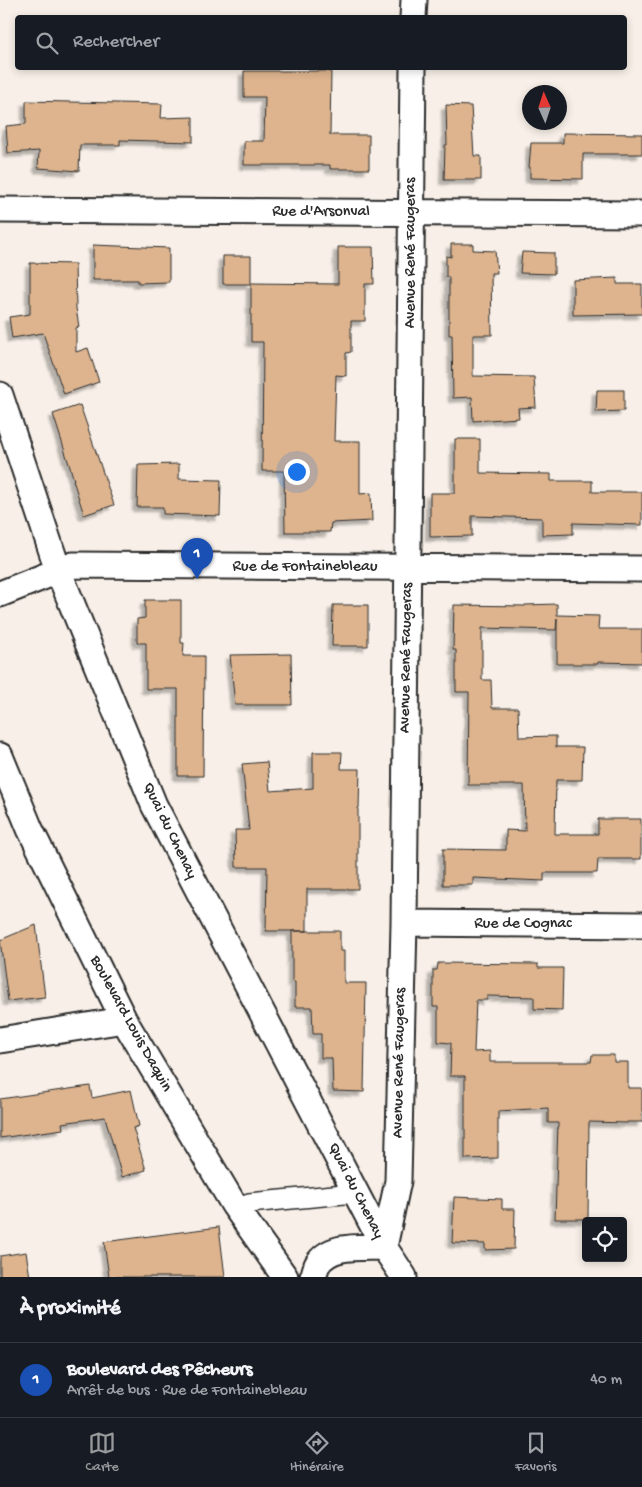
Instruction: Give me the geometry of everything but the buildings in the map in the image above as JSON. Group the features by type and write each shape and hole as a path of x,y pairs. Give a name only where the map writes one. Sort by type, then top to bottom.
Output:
{"street":[{"path":"413,15 414,0"},
{"name":"Avenue René Faugeras","path":"384,1248 398,1181 404,924 413,70"},
{"name":"Rue d'Arsonval","path":"0,210 642,214"},
{"name":"Quai du Chenay","path":"0,395 58,570 154,805 384,1248 404,1277"},
{"name":"Rue de Fontainebleau","path":"0,594 73,565 642,569"},
{"name":"Boulevard Louis Daquin","path":"0,756 30,829 124,1020 234,1205 285,1277"},
{"name":"Rue de Cognac","path":"404,924 642,925"},
{"path":"0,1040 124,1020"},
{"path":"249,1203 355,1193"},
{"path":"313,1277 317,1265 329,1253 341,1248 384,1248"}],"place":[{"name":"Boulevard des Pêcheurs","path":"197,579"}]}
